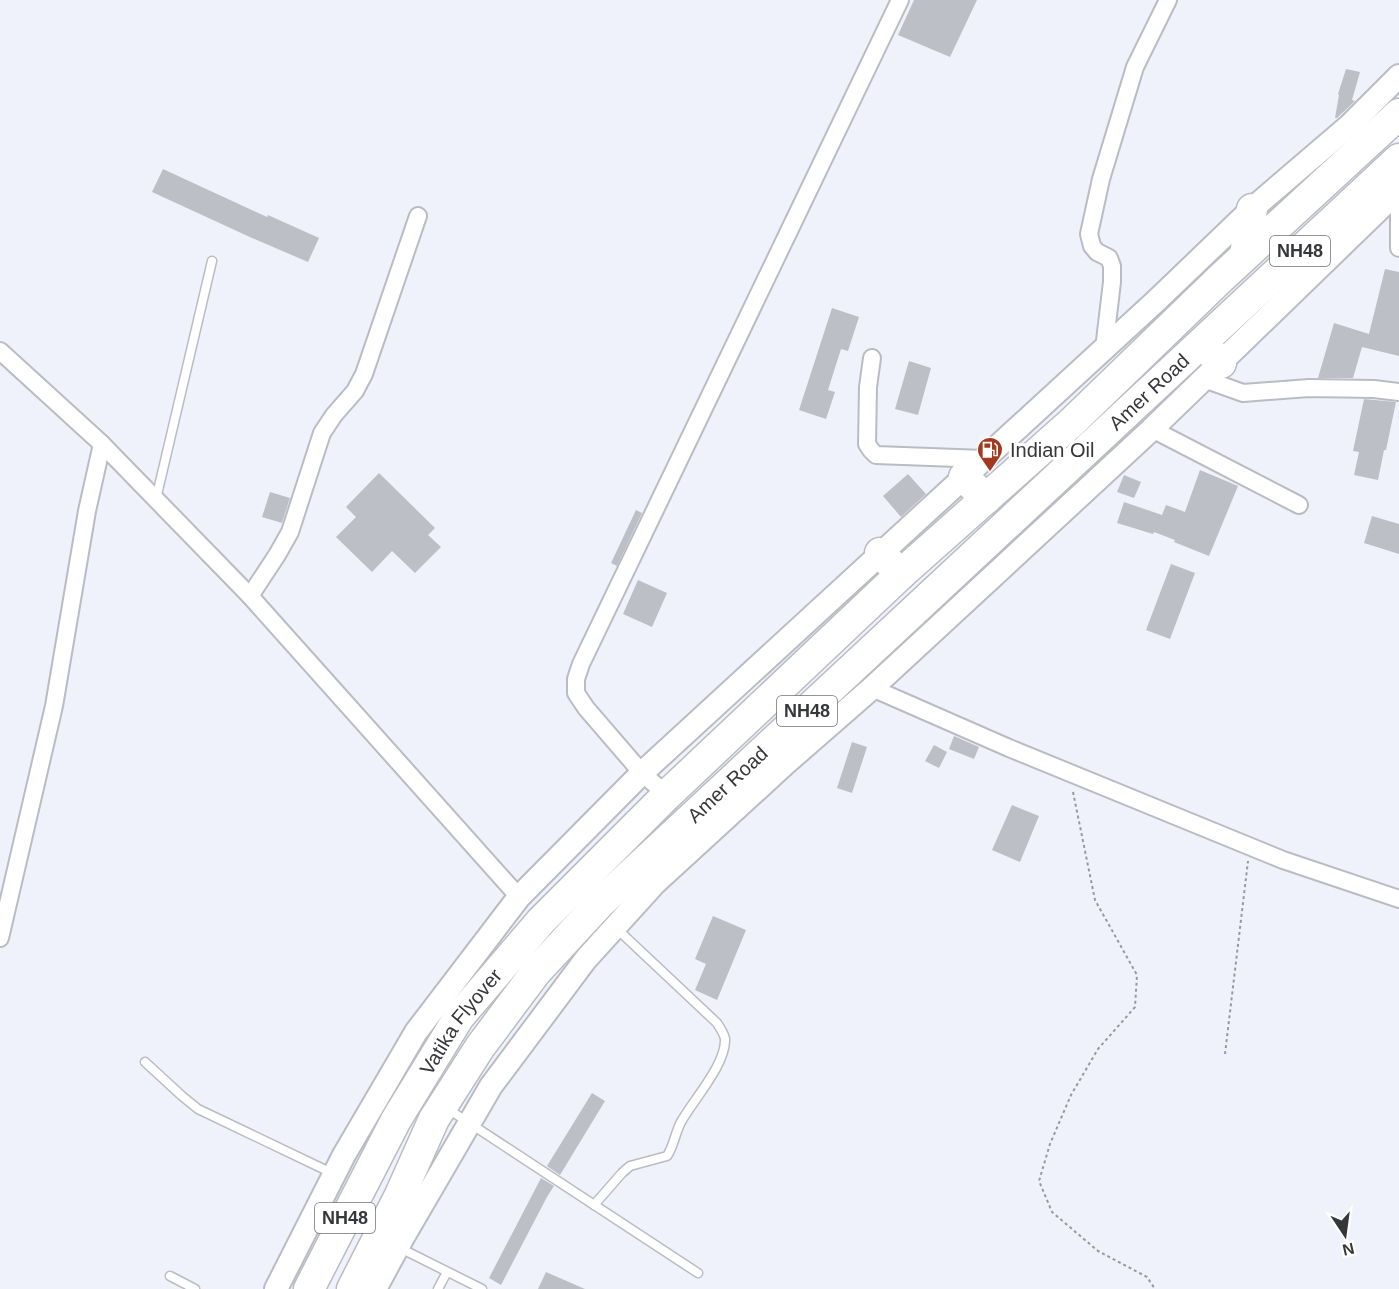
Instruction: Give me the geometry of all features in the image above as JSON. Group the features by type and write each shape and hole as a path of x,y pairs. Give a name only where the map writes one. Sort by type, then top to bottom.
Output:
{"highway":[{"name":"NH48","path":"668,795 901,574 1071,423 1245,255 1399,114"},
{"name":"NH48","path":"1209,361 1399,159"},
{"path":"1245,255 1252,209"},
{"name":"Amer Road","path":"443,1106 480,1047 536,972 599,904 809,726 1209,361"},
{"path":"974,468 986,499"},
{"path":"880,554 901,574"},
{"name":"Vatika Flyover","path":"309,1289 396,1120 459,1017 546,915 668,795"},
{"name":"Vatika Flyover","path":"352,1289 400,1195 434,1119 443,1106"}],"street":[{"path":"668,795 642,773 586,708 576,693 576,679 581,664 900,0"},
{"path":"1104,349 1112,266 1109,258 1097,252 1092,246 1089,234 1101,179 1135,67 1168,0"},
{"path":"276,1289 334,1174 416,1032 519,897 642,773 1104,349 1252,209 1350,125 1399,76"},
{"path":"375,1289 491,1086 586,959 654,884 809,726 872,688 1152,429 1209,361 1399,190"},
{"path":"1399,190 1399,248"},
{"path":"250,596 290,532 322,433 355,391 364,374 418,216"},
{"path":"0,351 102,444 250,596 519,897"},
{"path":"872,358 868,387 867,444 871,450 876,455 974,468"},
{"path":"1209,361 1243,393 1309,388 1374,389 1399,392"},
{"path":"1152,429 1299,505"},
{"path":"0,938 54,706 87,511 102,444"},
{"path":"872,688 1068,773 1283,860 1399,899"}],"lane":[{"path":"156,499 212,261"},
{"path":"594,1205 630,1166 667,1156 671,1151 681,1121 721,1058 725,1037 717,1023 614,927"},
{"path":"145,1062 198,1109 334,1174"},
{"path":"443,1106 698,1273"},
{"path":"397,1247 482,1289"},
{"path":"438,1289 447,1272"},
{"path":"170,1276 195,1289"}],"path":[{"path":"1068,773 1095,900 1137,975 1135,1007 1098,1048 1071,1095 1050,1144 1039,1181 1052,1212 1098,1251 1147,1277 1155,1289"},
{"path":"1225,1054 1250,846"}],"building":[{"path":"914,0 977,0 950,57 898,35"},
{"path":"1346,69 1360,72 1352,100 1355,101 1335,118 1338,94"},
{"path":"163,169 267,217 268,215 319,238 308,262 152,192"},
{"path":"1385,269 1399,272 1399,356 1362,347 1353,378 1318,378 1334,323 1369,334"},
{"path":"832,308 859,317 848,351 841,349 828,390 835,392 826,419 799,410"},
{"path":"909,361 931,368 918,415 895,409"},
{"path":"1364,399 1396,402 1378,480 1354,475 1359,452 1353,451"},
{"path":"1200,470 1238,486 1209,556 1154,532 1153,534 1117,523 1124,502 1162,515 1166,505 1185,512"},
{"path":"379,473 435,528 428,535 441,547 415,573 392,551 372,572 336,537 356,517 346,507"},
{"path":"908,474 926,494 901,517 883,496"},
{"path":"1124,475 1141,482 1134,498 1117,492"},
{"path":"270,492 290,498 282,523 262,517"},
{"path":"636,510 642,513 617,566 611,563"},
{"path":"1372,516 1399,524 1399,554 1364,543"},
{"path":"1171,564 1195,573 1170,639 1146,630"},
{"path":"638,580 667,593 652,627 623,614"},
{"path":"954,736 979,747 974,759 949,749"},
{"path":"852,742 867,747 852,793 837,788"},
{"path":"934,745 947,752 939,768 925,761"},
{"path":"1012,805 1039,816 1020,862 992,850"},
{"path":"713,916 746,930 717,1000 695,990 706,964 695,959"},
{"path":"592,1093 605,1101 560,1175 547,1166"},
{"path":"541,1178 554,1186 501,1285 489,1278"},
{"path":"546,1272 585,1289 538,1289"}],"place":[{"name":"Indian Oil","path":"990,473"}]}
